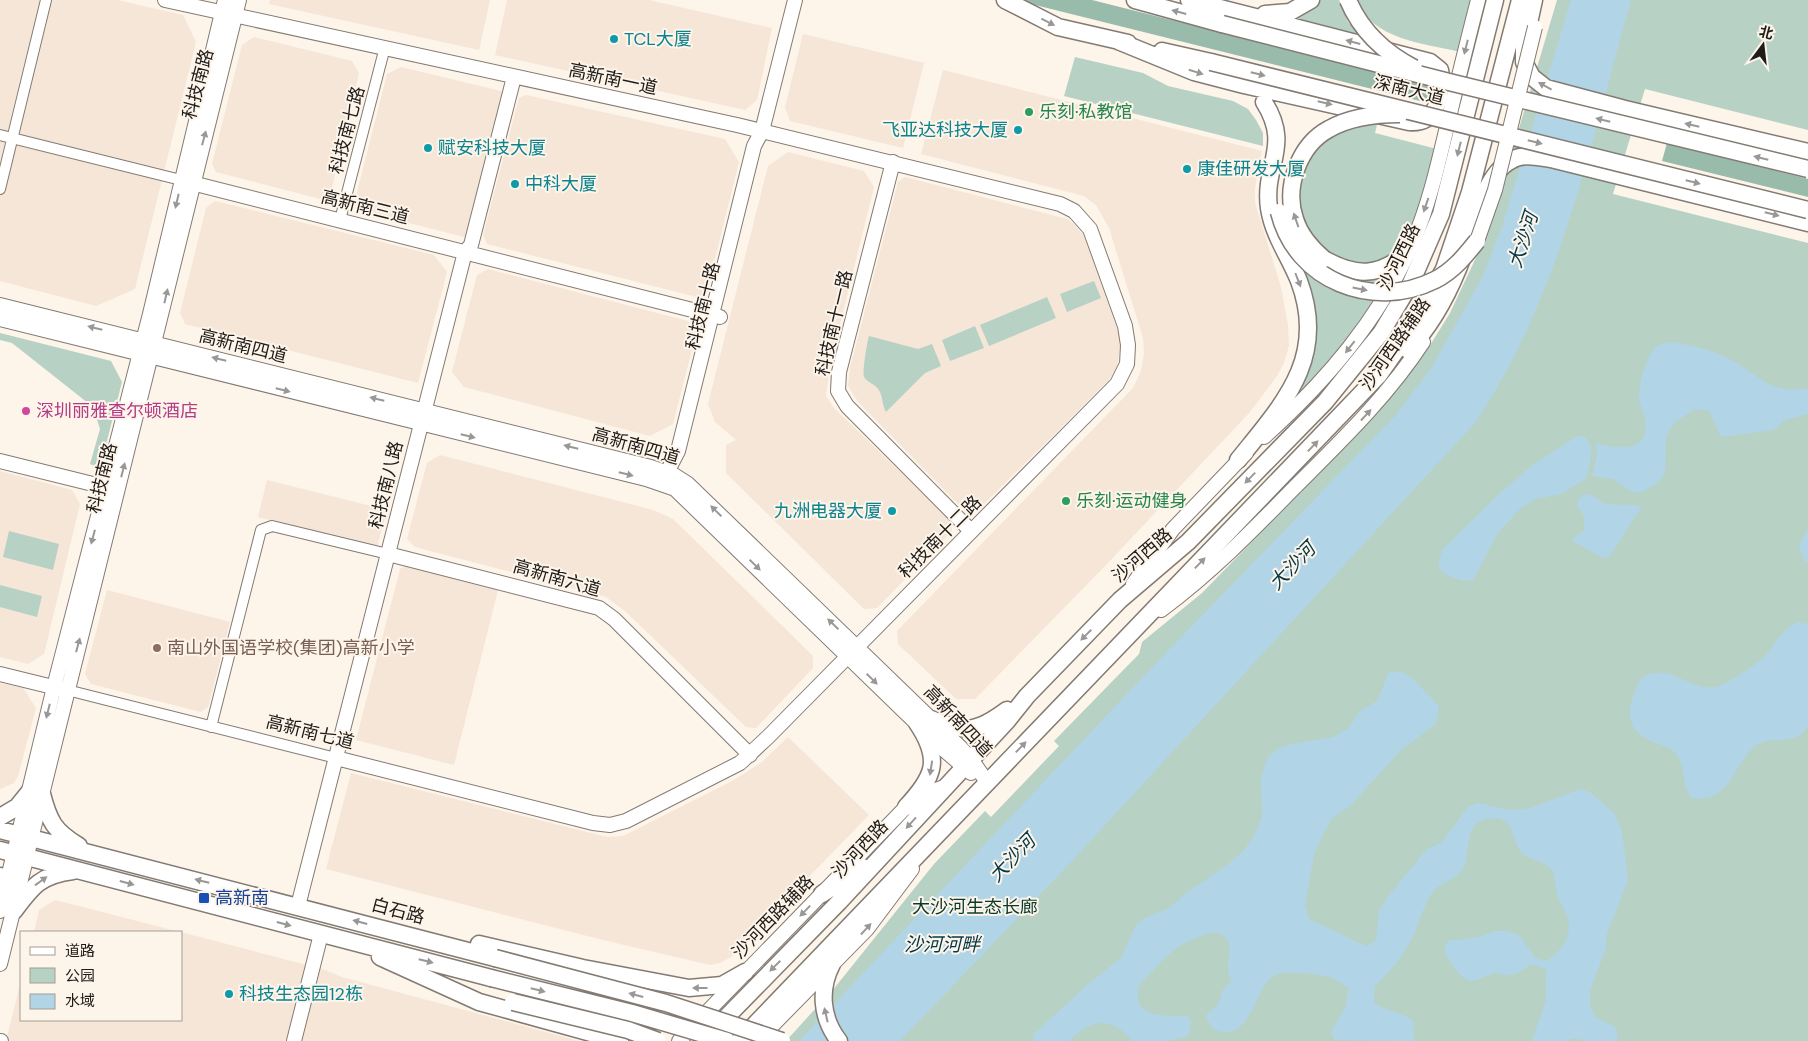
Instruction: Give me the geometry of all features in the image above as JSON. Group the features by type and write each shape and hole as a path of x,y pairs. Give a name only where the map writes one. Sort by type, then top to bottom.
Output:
{"main road":[{"name":"高新南一道","path":"165,0 222,4 235,15 762,131 1052,202"},
{"name":"科技南路","path":"187,181 239,0"},
{"name":"科技南十路","path":"668,479 678,451 716,316 754,146 762,131 795,0"},
{"name":"深南大道","path":"1005,0 1058,27 1211,62 1808,210"},
{"name":"深南大道","path":"1135,0 1449,82 1808,169"},
{"path":"1118,41 1181,67 1244,85 1418,122 1429,118 1433,113 1441,82 1440,70 1430,62 1189,0"},
{"path":"1276,14 1299,0"},
{"path":"1245,15 1276,14 1299,9 1311,0"},
{"path":"1348,0 1360,24 1379,45 1409,66 1449,82"},
{"name":"沙河西路辅路","path":"1120,600 1173,529 1238,460 1301,402 1343,355 1377,309 1408,252 1422,217 1435,176 1478,0"},
{"name":"沙河西路","path":"703,1041 883,854 1027,696 1120,600 1188,542 1325,402 1363,357 1395,310 1423,259 1443,206 1495,0"},
{"path":"1379,375 1412,328 1444,269 1470,192 1520,0"},
{"path":"1535,0 1535,27"},
{"path":"1535,0 1524,46 1524,62 1532,77 1546,88 1625,109 1808,152"},
{"name":"沙河西路辅路","path":"1142,624 1205,576 1368,413 1406,366 1440,315 1477,241 1495,190 1542,0"},
{"name":"科技南路","path":"7,911 5,893 14,853 26,837 60,689 149,342 187,181 222,4"},
{"name":"科技南八路","path":"298,906 465,252 471,245 514,77"},
{"path":"1244,85 1281,120 1287,138 1278,193 1279,212 1287,236 1301,256 1312,267 1340,285 1375,292 1400,291 1436,280 1457,265 1477,241"},
{"path":"1238,460 1290,394 1301,368 1306,343 1307,316 1303,293 1294,267 1279,243 1270,211 1268,194 1277,149 1277,132 1273,116 1264,102"},
{"path":"1408,252 1391,265 1370,272 1347,270 1324,259 1306,241 1294,219 1292,209 1294,176 1302,156 1309,145 1328,129 1356,119 1398,114 1437,118"},
{"path":"739,1041 987,782 1142,624 1379,375 1414,344 1447,293 1469,243 1485,189 1494,174 1510,160 1523,156 1551,160 1808,223"},
{"name":"科技南十一路","path":"893,162 839,372 838,391 847,406 971,531"},
{"name":"高新南三道","path":"187,181 716,316"},
{"name":"科技南十二路","path":"610,825 626,821 740,763 750,755 1117,384 1127,364 1128,345 1126,331 1094,237 1080,216 1068,208 1052,202"},
{"name":"高新南四道","path":"0,305 424,410 668,479"},
{"name":"高新南四道","path":"0,319 421,424 688,484 853,652 987,782"},
{"path":"0,461 112,489"},
{"name":"高新南六道","path":"388,554 580,601 607,612 750,755"},
{"name":"高新南七道","path":"0,674 60,689"},
{"path":"906,807 925,786 933,762 924,721 976,729 986,726 1027,696"},
{"name":"高新南七道","path":"336,758 593,823 610,825"},
{"name":"沙河西路辅路","path":"679,1041 906,807 924,794 944,787"},
{"path":"0,817 18,807 36,792 48,817 58,832 74,843 101,856"},
{"name":"白石路","path":"0,830 407,934 666,1003 782,1041"},
{"path":"757,1041 878,915 931,841"},
{"name":"科技南路","path":"0,964 14,853"},
{"path":"14,853 344,940 632,1013 727,1041"},
{"path":"822,894 883,854"},
{"path":"7,911 43,878 60,873 80,871"},
{"path":"0,876 5,893"},
{"path":"294,1041 321,934"},
{"path":"407,934 494,946 636,980 689,988 707,988 729,983 745,972"},
{"path":"344,940 433,982 494,1006 616,1039 633,1038 644,1032 651,1022 658,994 652,986 636,980"},
{"path":"832,964 825,985 826,1017 839,1041"},
{"path":"433,982 628,1030 658,1041"}],"street":[{"path":"0,189 46,0"},
{"name":"科技南七路","path":"340,220 385,47"},
{"name":"高新南三道","path":"0,135 187,181"},
{"path":"211,726 261,530 272,526 388,554"},
{"name":"高新南七道","path":"60,689 336,758"}],"shaded area":[{"path":"0,0 117,0 183,15 196,42 135,289 96,306 0,281"},
{"path":"270,0 490,0 479,50 269,4"},
{"name":"TCL大厦","path":"507,0 649,0 772,28 757,100 745,110 495,55"},
{"path":"803,34 924,63 903,148 790,121 785,107"},
{"path":"254,37 352,61 359,73 330,195 324,200 216,172 212,164 242,45"},
{"name":"赋安科技大厦","path":"401,67 505,92 468,238 358,210 354,204 387,74"},
{"path":"943,70 1262,151 1255,189 1255,203 1281,287 1288,325 1289,346 1284,363 1277,376 1250,412 1106,565 975,699 956,699 898,644 897,631 1133,388 1141,371 1144,353 1143,338 1109,228 1096,205 1084,196 921,154"},
{"path":"526,95 725,139 739,162 707,291 697,297 487,244 483,235 519,98"},
{"path":"788,152 864,171 874,187 830,365 826,396 834,408 951,521 952,531 877,608 864,609 726,473 726,445 736,440 715,422 708,404 768,166"},
{"path":"905,177 1067,219 1074,224 1084,236 1121,340 1117,367 1108,381 978,510 965,511 859,403 848,386 850,368 898,182"},
{"path":"215,201 434,255 447,272 418,383 185,324 180,313 206,208"},
{"path":"488,269 688,321 697,330 673,424 650,436 464,387 452,372 477,275"},
{"path":"440,455 653,510 673,519 813,656 813,668 756,728 746,727 625,611 606,597 415,547 407,539 427,463"},
{"path":"0,471 72,490 80,504 44,654 28,664 0,657"},
{"path":"267,480 387,510 377,547 258,517"},
{"path":"410,563 499,586 454,765 356,740 400,569"},
{"name":"南山外国语学校(集团)高新小学","path":"107,590 230,622 208,707 201,712 91,684 85,674"},
{"path":"0,683 23,688 36,708 18,776 14,783 0,789"},
{"path":"788,737 869,815 731,957 720,963 710,965 599,939 326,869 351,773 607,837 623,836 734,780 762,762"},
{"path":"55,900 176,931 34,931 39,910"},
{"path":"182,932 579,1041 6,1041 20,985 20,1021 182,1021"}],"green space":[{"path":"1015,0 1092,0 1434,86 1428,103"},
{"path":"1316,0 1339,0 1348,22 1367,42 1284,20"},
{"path":"1356,0 1473,0 1460,52 1400,38 1387,32 1374,24"},
{"name":"大沙河生态长廊","path":"1557,0 1808,0 1808,130 1645,89 1613,194 1808,243 1808,1041 786,1041 836,986 934,864 985,811 991,817 1059,746 1054,741 1139,654 1142,642 1202,593 1374,417 1410,373 1450,313 1480,249 1504,179"},
{"path":"1075,57 1143,73 1168,86 1233,101 1248,109 1256,120 1263,133 1263,146 1064,96"},
{"path":"1378,120 1375,133 1437,149 1416,222 1398,253 1379,266 1346,264 1318,246 1300,217 1296,189 1312,148 1340,130"},
{"path":"1667,143 1808,179 1808,197 1662,161"},
{"path":"1294,241 1342,277 1360,280 1390,279 1363,324 1288,411 1302,388 1308,369 1308,287"},
{"path":"1094,281 1101,298 1067,312 1060,294"},
{"path":"1047,297 1056,318 989,346 980,325"},
{"path":"975,326 984,348 950,361 942,340"},
{"path":"0,333 111,361 122,382 100,468 90,464 100,429 93,407 12,343 0,340"},
{"path":"869,336 918,349 932,344 941,366 925,373 886,412 879,390 864,377"},
{"path":"9,531 59,544 53,570 3,557"},
{"path":"0,585 42,596 37,617 0,607"}],"water":[{"name":"沙河河畔","path":"1571,0 1631,0 1586,165 1551,273 1529,325 1504,376 1474,424 1072,861 900,1041 799,1041 1161,658 1396,415 1432,367 1483,276 1502,227"},
{"path":"1669,342 1711,351 1736,363 1773,386 1794,390 1808,388 1808,414 1785,420 1775,429 1721,437 1709,411 1695,409 1675,422 1666,437 1665,473 1659,482 1640,493 1632,492 1613,479 1592,476 1597,456 1596,443 1627,447 1640,442 1644,436 1646,424 1639,400 1643,373 1655,348"},
{"path":"1583,436 1588,440 1591,450 1586,479 1561,494 1535,499 1521,508 1498,533 1473,580 1454,578 1438,567 1442,550 1498,495 1531,466 1576,437"},
{"path":"1584,494 1591,495 1606,504 1642,506 1609,557 1603,558 1573,541 1573,538 1584,530 1584,516 1577,505 1579,499"},
{"path":"1808,529 1808,563 1804,560 1799,546"},
{"path":"1797,622 1808,624 1808,726 1795,737 1760,743 1746,756 1722,790 1704,798 1691,798 1677,755 1671,749 1647,739 1634,727 1630,713 1631,704 1640,681 1652,673 1664,673 1699,686 1714,687 1722,685 1763,658 1782,633"},
{"path":"1389,672 1402,672 1412,678 1439,706 1436,724 1402,749 1351,805 1331,819 1314,854 1305,905 1309,919 1366,946 1376,940 1379,910 1390,894 1427,849 1441,843 1468,807 1478,803 1510,810 1527,809 1581,789 1591,793 1614,813 1622,831 1628,880 1607,934 1606,948 1590,991 1590,1006 1595,1017 1615,1027 1618,1036 1616,1041 1588,1041 1572,1038 1568,1041 1532,1041 1546,1000 1546,969 1531,964 1513,975 1496,973 1471,980 1461,975 1449,959 1444,949 1448,941 1479,937 1495,931 1507,931 1519,935 1535,958 1546,961 1563,945 1568,933 1568,919 1558,897 1555,876 1551,869 1521,852 1511,828 1503,820 1496,818 1480,821 1475,825 1470,837 1463,869 1432,893 1405,951 1391,970 1375,986 1374,1002 1413,1021 1414,1041 1334,1040 1331,1032 1346,1006 1348,988 1332,978 1304,973 1275,975 1268,981 1248,1018 1241,1025 1234,1031 1224,1032 1214,1029 1206,1015 1219,1004 1221,993 1231,980 1228,972 1229,942 1218,932 1192,939 1182,944 1166,957 1140,984 1137,995 1139,1003 1144,1009 1160,1015 1188,1016 1191,1022 1188,1036 1167,1041 1132,1041 1116,1027 1100,1023 1085,1028 1069,1041 1034,1041 1033,1035 1088,984 1121,958 1136,925 1145,918 1169,908 1189,891 1230,863 1245,849 1256,832 1262,816 1261,779 1267,759 1277,749 1292,744 1333,737 1349,728 1359,712 1377,701"}],"place":[{"name":"TCL大厦","path":"614,39"},
{"name":"乐刻·私教馆","path":"1029,112"},
{"name":"飞亚达科技大厦","path":"1018,130"},
{"name":"赋安科技大厦","path":"428,148"},
{"name":"康佳研发大厦","path":"1187,169"},
{"name":"中科大厦","path":"515,184"},
{"name":"深圳丽雅查尔顿酒店","path":"26,411"},
{"name":"乐刻·运动健身","path":"1066,501"},
{"name":"九洲电器大厦","path":"892,511"},
{"name":"南山外国语学校(集团)高新小学","path":"157,648"},
{"name":"高新南","path":"204,898"},
{"name":"科技生态园12栋","path":"229,994"}],"water label":[{"name":"大沙河","path":"1523,240"},
{"name":"大沙河","path":"1292,566"},
{"name":"大沙河","path":"1012,858"}]}
